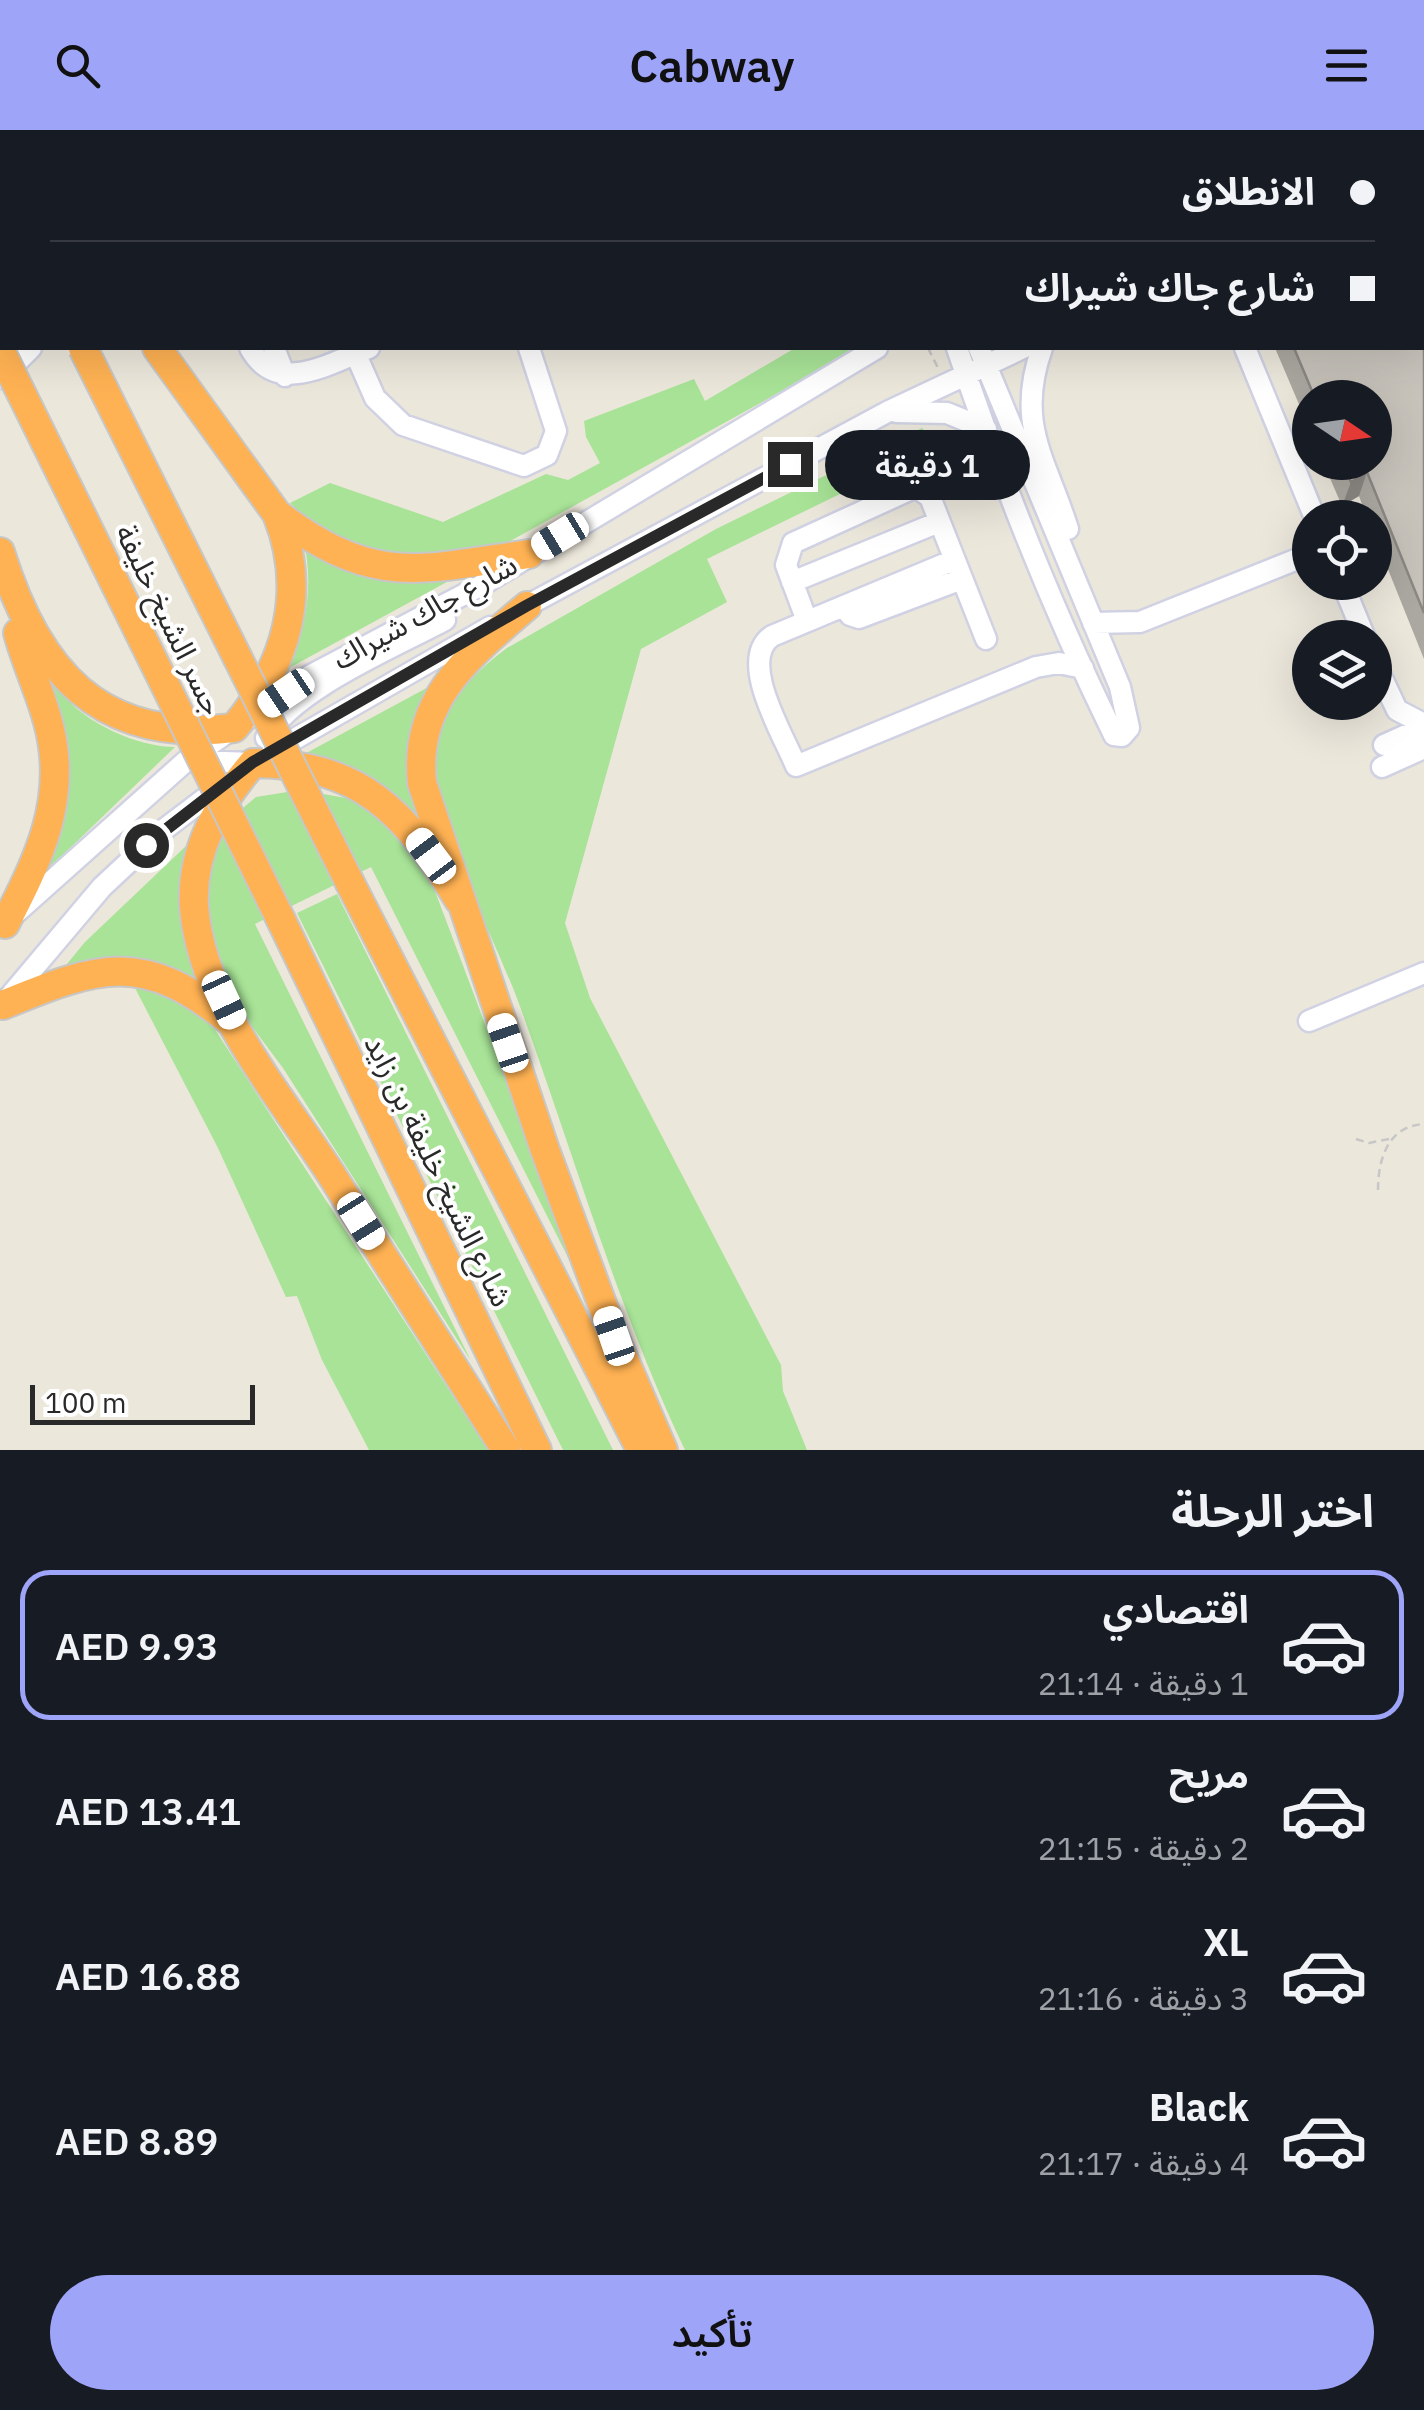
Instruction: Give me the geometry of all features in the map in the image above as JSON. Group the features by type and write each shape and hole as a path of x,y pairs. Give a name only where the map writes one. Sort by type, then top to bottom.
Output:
{"highway":[{"name":"جسر الشيخ خليفة","path":"84,350 350,883"},
{"path":"0,552 12,592 16,626 39,662 99,704 136,720 175,729 234,728 268,680 289,626 291,561 277,514 157,350"},
{"name":"جسر الشيخ خليفة","path":"17,352 280,920"},
{"path":"277,514 336,552 385,569 417,571 530,554"},
{"path":"526,606 454,671 435,700 423,733 422,783 458,900 614,1336 663,1450"},
{"path":"3,926 36,863 54,806 52,739 39,662"},
{"path":"458,900 417,837 368,791 313,767 253,762 208,829 194,885 201,943 236,1025 506,1450"},
{"name":"شارع الشيخ خليفة بن زايد","path":"350,883 641,1450"},
{"name":"شارع الشيخ خليفة بن زايد","path":"280,920 538,1450"},
{"path":"1,1006 84,973 131,971 178,985 236,1025"}],"street":[{"path":"1169,130 1178,130"},
{"path":"252,350 268,370 285,376 356,350"},
{"path":"275,350 285,376"},
{"path":"359,350 375,398 403,425 524,466 546,455 556,431 530,350"},
{"name":"شارع جاك شيراك","path":"3,926 186,761 311,675 480,586 874,350"},
{"path":"958,350 1083,668 1112,731 1126,735 1129,728 1120,686 982,356"},
{"name":"شارع جاك شيراك","path":"1,1006 102,886 253,762 526,606 888,412 966,375 982,356 1014,350"},
{"path":"1041,350 1030,392 1030,423 1067,524 1067,561"},
{"path":"1246,350 1308,500"},
{"path":"0,380 17,352"},
{"path":"0,392 17,352"},
{"path":"888,412 947,413 986,429"},
{"path":"807,622 785,559 797,539 908,489 927,493 986,640"},
{"path":"792,582 939,522"},
{"path":"1093,623 1140,622 1292,561"},
{"path":"958,570 862,618 852,617 845,606 766,640 756,663 796,766 1036,668 1059,663 1083,668"},
{"path":"186,761 253,762 269,732 320,690 465,608 480,586"},
{"path":"1107,656 1140,622"},
{"path":"1036,668 1052,650 1064,623"},
{"path":"1392,704 1408,719 1424,726"},
{"path":"1389,720 1384,745 1424,726"},
{"path":"195,806 234,728 308,733"},
{"path":"1382,766 1424,748"},
{"path":"1310,1022 1424,973"}],"path":[{"path":"929,350 938,370"},
{"path":"1356,1139 1369,1143 1392,1138 1413,1125 1424,1124"},
{"path":"1378,1190 1381,1154 1392,1138"}],"green space":[{"path":"792,350 856,350 492,551 402,569 308,521 290,503 330,483 443,522 546,474 568,480 600,463 586,437 584,421 694,379 705,401"},
{"path":"922,428 938,446 707,559 727,602 641,649 565,923 590,998 781,1365 783,1391 807,1450 685,1450 638,1340 518,1001 446,825 435,773 439,734 465,686 507,648 716,529"},
{"path":"303,538 358,567 394,579 414,582 456,577 289,668 307,604"},
{"path":"37,653 58,690 84,715 129,738 175,747 41,876 55,848 66,793 61,738"},
{"path":"434,684 439,695 428,831 299,757"},
{"path":"300,790 352,799 385,824 430,878 588,1297 371,867 255,924 471,1361 283,1068 232,1000 205,926 211,835 256,797"},
{"path":"186,846 182,899 205,995 165,976 53,981 85,942"},
{"path":"337,894 613,1450 563,1450 297,913"},
{"path":"135,988 167,994 212,1025 488,1450 369,1450 322,1360 297,1296 286,1297 218,1148"}],"building":[{"path":"1295,350 1424,350 1424,613 1392,534 1392,500 1378,500 1370,480 1392,480 1392,380 1307,380"}],"route":[{"path":"146,845 253,762 526,606 790,464"}]}
